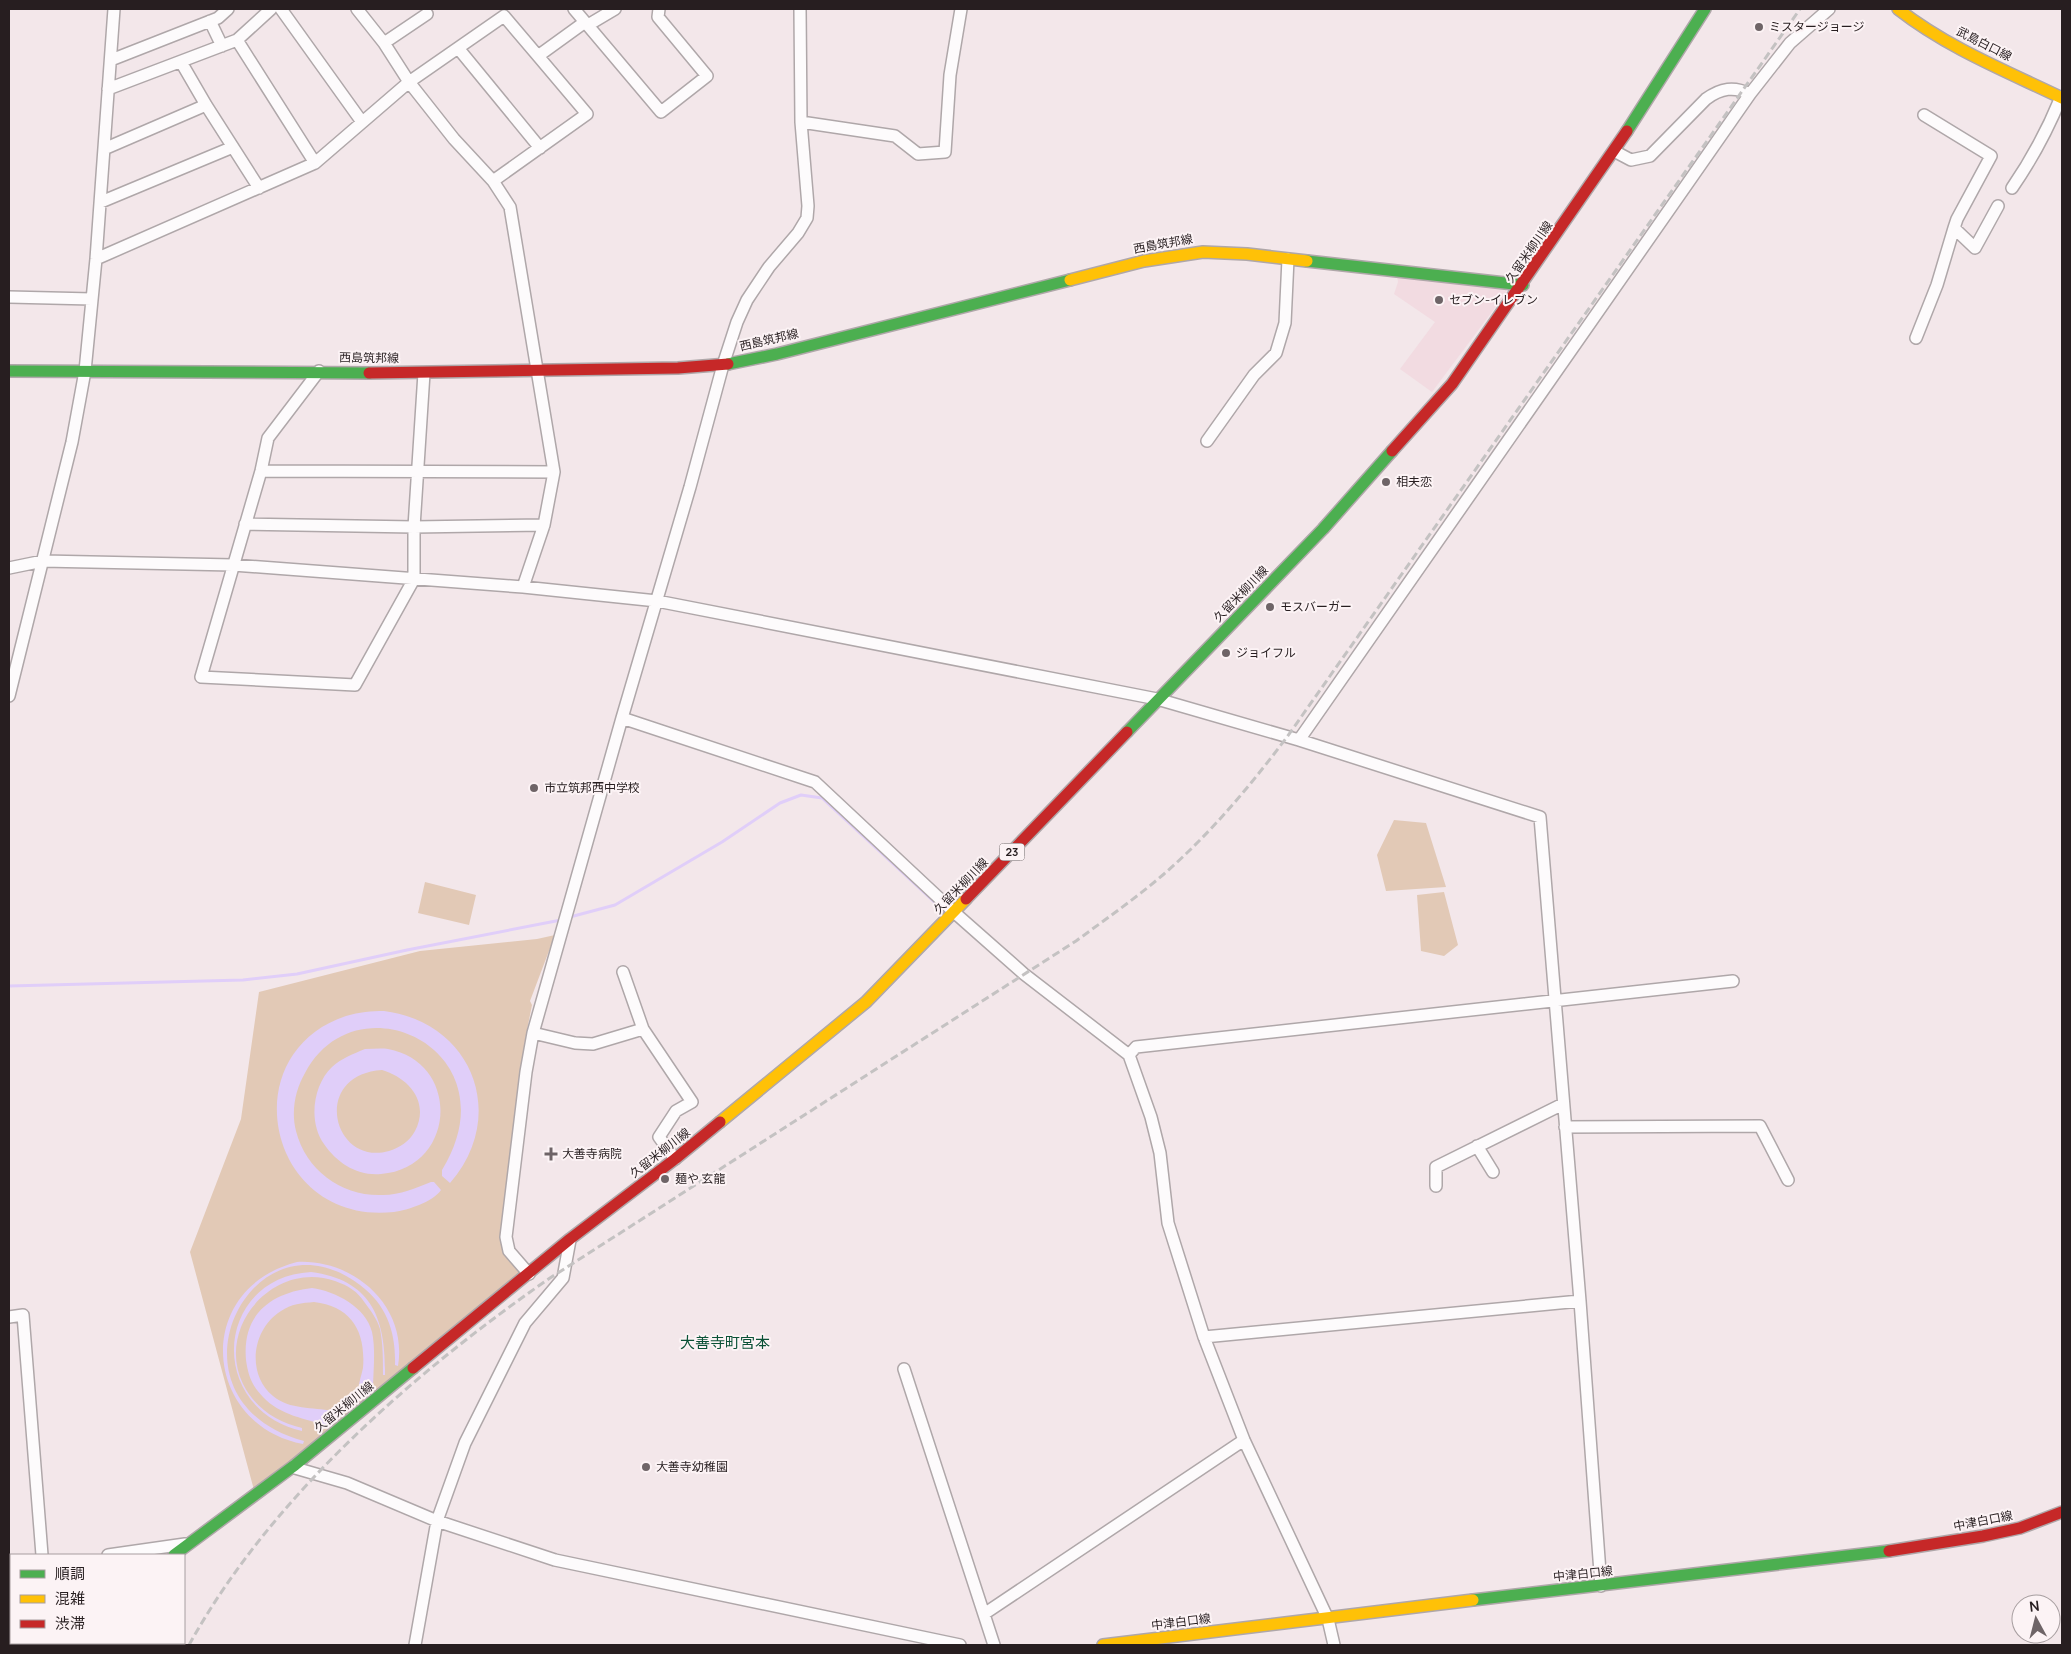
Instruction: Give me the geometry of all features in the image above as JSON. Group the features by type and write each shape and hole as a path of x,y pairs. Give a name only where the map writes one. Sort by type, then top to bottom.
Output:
{"main road":[{"name":"久留米柳川線","path":"175,1554 295,1465 570,1239 675,1159 866,1002 1323,529 1452,384 1523,285 1614,151 1705,9"},
{"name":"武島白口線","path":"1898,9 1911,20 1966,52 2062,97"},
{"name":"西島筑邦線","path":"9,371 424,373 678,368 723,365 777,354 1147,260 1203,252 1288,259 1523,285"},
{"name":"中津白口線","path":"1103,1645 1328,1619 1484,1598 1601,1586 1959,1540 2020,1528 2062,1512"}],"street":[{"path":"9,696 72,442 86,371 101,202 114,9"},
{"path":"111,60 218,18 228,9"},
{"path":"108,90 237,40 271,9"},
{"path":"281,9 362,122"},
{"path":"357,9 384,43 409,82 454,139 493,181 510,207 554,472 544,525 523,587"},
{"path":"574,9 661,112 707,76 658,17 659,9"},
{"path":"538,56 586,23 615,9"},
{"path":"529,1274 509,1251 506,1237 526,1072 534,1033 622,718 737,322 747,300 770,267 798,233 807,218 808,206 801,122 800,9"},
{"path":"801,122 895,136 918,154 945,152 950,75 961,9"},
{"path":"1299,740 1750,94 1790,43 1829,9"},
{"path":"384,43 428,11"},
{"path":"96,259 315,163 409,82 458,48 502,12 587,114 493,181"},
{"path":"210,21 222,46"},
{"path":"237,40 315,163"},
{"path":"458,48 540,148"},
{"path":"181,62 259,188"},
{"path":"1614,151 1631,160 1650,156 1706,99 1716,92 1729,88 1750,94"},
{"path":"2012,188 2030,163 2050,126 2062,97"},
{"path":"104,149 206,104"},
{"path":"1916,338 1937,285 1957,219 1991,156 1924,115"},
{"path":"101,202 233,147"},
{"path":"1954,228 1975,248 1998,206"},
{"path":"1207,441 1254,375 1276,353 1285,323 1288,259"},
{"path":"9,297 92,299"},
{"path":"319,371 268,438 261,471 201,677 355,685 414,579 414,528 424,373"},
{"path":"261,471 554,472"},
{"path":"245,524 414,528 544,525"},
{"path":"9,568 43,561 233,565 523,587 657,601 1157,699 1299,740 1540,817 1580,1301 1601,1586"},
{"path":"622,718 815,782 1024,974 1129,1055 1151,1117 1160,1153 1168,1223 1204,1337 1244,1440 1328,1619 1334,1645"},
{"path":"623,972 643,1029 692,1102 676,1111 659,1138 675,1159"},
{"path":"1129,1055 1136,1047 1733,981"},
{"path":"534,1033 593,1044 643,1029"},
{"path":"1436,1186 1436,1167 1563,1104"},
{"path":"1565,1127 1760,1126 1788,1180"},
{"path":"1477,1146 1493,1172"},
{"path":"415,1645 437,1521 465,1443 526,1322 563,1278 570,1239"},
{"path":"1204,1337 1580,1301"},
{"path":"9,1316 23,1315 42,1554"},
{"path":"904,1369 994,1645"},
{"path":"984,1614 1244,1440"},
{"path":"295,1465 295,1468 347,1483 437,1521 555,1560 960,1645"},
{"path":"115,1554 188,1544"}],"shaded area":[{"path":"1397,275 1506,287 1506,293 1432,392 1400,369 1435,322 1394,294 1398,282"},
{"path":"1394,820 1426,823 1446,887 1386,891 1377,855"},
{"path":"425,882 476,895 469,925 418,913"},
{"path":"1444,892 1458,945 1444,956 1421,951 1417,895"},
{"path":"555,935 530,1001 532,1005 525,1040 507,1252 521,1274 254,1490 190,1252 241,1119 259,992 420,951 537,939"},
{"path":"384,1011 415,1019 440,1033 459,1052 472,1076 478,1102 477,1129 468,1157 450,1183 442,1176 442,1170 459,1128 459,1091 444,1061 420,1040 390,1029 359,1030 329,1044 305,1073 296,1094 294,1116 296,1131 308,1158 328,1179 341,1186 368,1194 389,1195 434,1182 441,1190 426,1202 394,1212 351,1209 317,1193 293,1166 280,1134 277,1098 287,1065 310,1036 346,1016"},
{"path":"365,1049 388,1049 412,1058 429,1074 438,1093 440,1114 436,1136 424,1154 406,1167 381,1174 364,1173 348,1167 335,1157 319,1135 314,1115 320,1084 332,1067 348,1056","holes":["382,1070 392,1074 408,1085 418,1101 420,1110 419,1120 413,1135 400,1146 389,1151 370,1152 354,1146 343,1134 338,1118 338,1102 345,1087 359,1076"]},
{"path":"297,1262 318,1263 338,1269 357,1278 373,1290 385,1306 394,1324 399,1344 398,1366 395,1365 394,1342 388,1320 377,1301 360,1285 320,1266 284,1269 255,1287 235,1316 227,1352 234,1388 259,1419 304,1441 303,1444 270,1432 245,1411 229,1385 223,1356 226,1326 240,1299 263,1277"},
{"path":"311,1272 332,1276 348,1284 361,1293 371,1306 378,1320 382,1336 385,1355 385,1375 383,1375 379,1325 359,1295 352,1289 335,1281 313,1277 291,1280 272,1289 256,1303 244,1320 237,1340 236,1362 243,1384 260,1407 275,1418 302,1428 302,1431 271,1418 249,1397 237,1372 234,1345 240,1318 255,1296 279,1279"},
{"path":"312,1288 340,1297 363,1315 369,1323 372,1332 374,1354 373,1390 329,1426 293,1416 277,1408 256,1389 248,1371 246,1344 254,1319 272,1301 297,1291","holes":["314,1302 327,1304 347,1315 359,1332 362,1343 363,1368 359,1387 360,1398 337,1416 332,1411 287,1404 273,1396 264,1387 256,1364 259,1340 271,1319 281,1311 297,1304"]}],"waterway":[{"path":"570,917 615,905 722,842 780,803 801,795 822,798 944,911"},
{"path":"9,986 243,980 297,974 561,920"}],"railway":[{"path":"189,1645 222,1591 260,1539 303,1489 348,1442 447,1355 498,1315 550,1278 1076,941 1153,883 1214,826 1287,737 1800,9"}],"traffic: fast":[{"path":"1627,131 1705,9"},
{"path":"1307,261 1523,285"},
{"path":"728,364 777,354 1070,280"},
{"path":"9,371 369,373"},
{"path":"1127,732 1323,529 1392,451"},
{"path":"175,1554 295,1465 413,1368"},
{"path":"1473,1600 1889,1551"}],"traffic: slow":[{"path":"1898,9 1937,36 1957,47 2062,98"},
{"path":"1070,280 1144,261 1203,252 1247,254 1307,261"},
{"path":"720,1122 866,1002 966,899"},
{"path":"1103,1645 1473,1600"}],"traffic: jam":[{"path":"1392,451 1452,384 1627,131"},
{"path":"369,373 678,368 728,364"},
{"path":"966,899 1127,732"},
{"path":"413,1368 570,1239 720,1122"},
{"path":"1889,1551 2020,1528 2062,1512"}],"place":[{"name":"ミスタージョージ","path":"1759,27"},
{"name":"セブン-イレブン","path":"1439,300"},
{"name":"相夫恋","path":"1386,482"},
{"name":"モスバーガー","path":"1270,607"},
{"name":"ジョイフル","path":"1226,653"},
{"name":"市立筑邦西中学校","path":"534,788"},
{"name":"大善寺病院","path":"551,1154"},
{"name":"麺や 玄龍","path":"665,1179"},
{"name":"大善寺幼稚園","path":"646,1467"}],"district":[{"name":"大善寺町宮本","path":"725,1343"}]}
